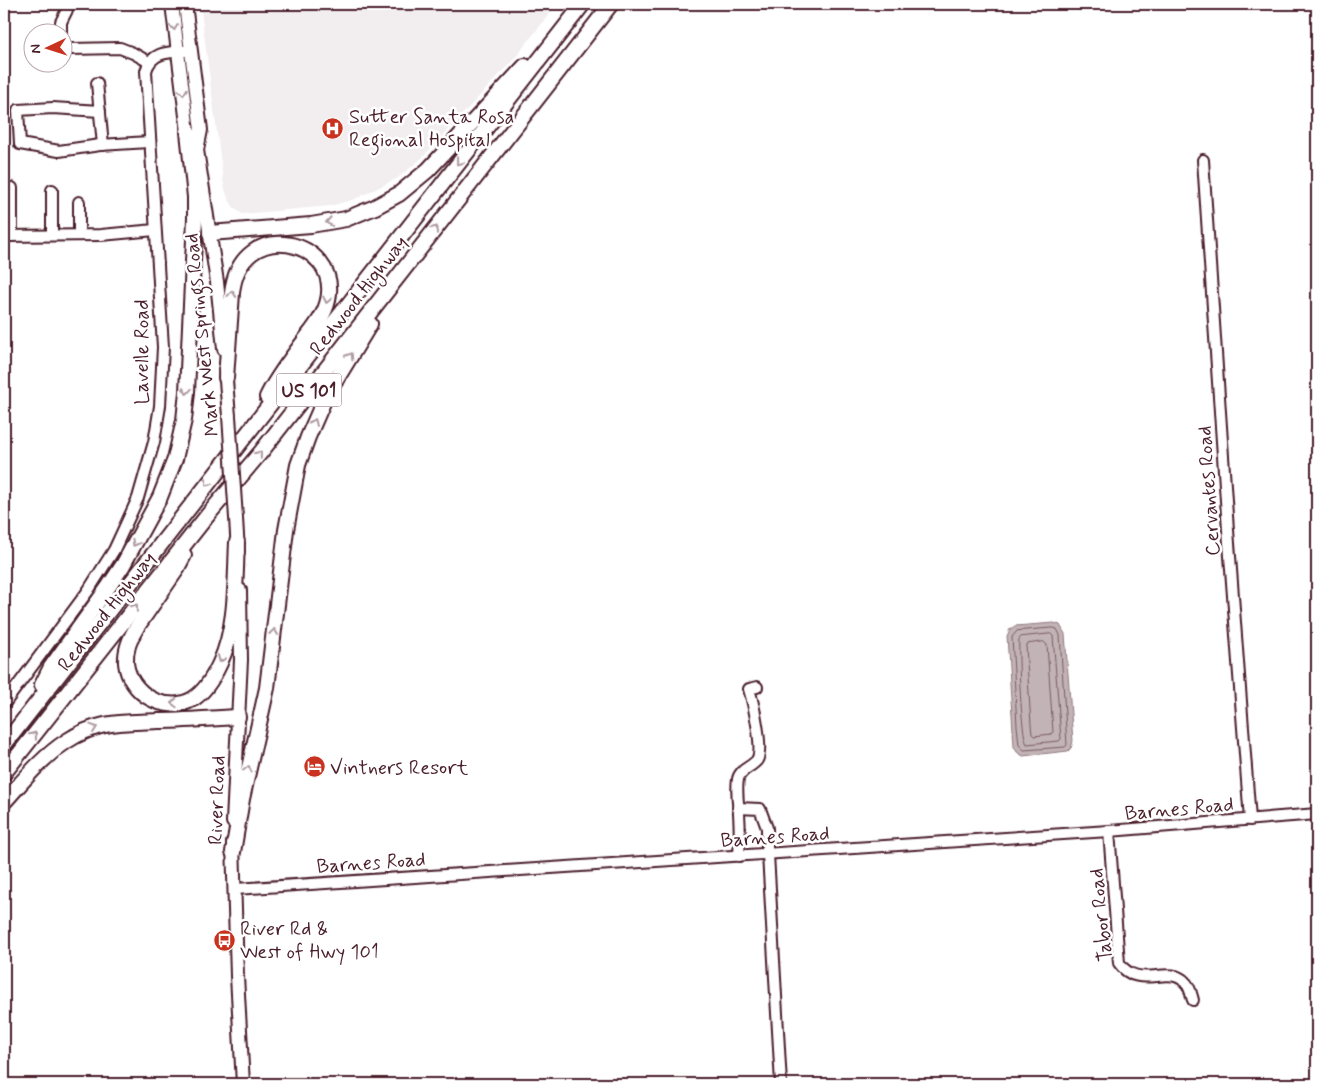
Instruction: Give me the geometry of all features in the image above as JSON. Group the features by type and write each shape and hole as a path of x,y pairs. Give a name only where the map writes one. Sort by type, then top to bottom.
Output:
{"highway":[{"name":"Redwood Highway","path":"4,745 30,709 256,420 584,4"},
{"name":"Redwood Highway","path":"4,773 207,516 261,452 611,4"},
{"path":"210,233 328,223 361,214 399,194 428,170 520,71 565,27"},
{"path":"30,709 51,667 109,586 148,521 160,497 178,448 187,392 195,218 195,198 188,132"},
{"path":"226,378 232,294 238,269 253,252 268,245 284,244 305,250 314,257 324,270 328,285 328,300 320,319 274,382 256,420"},
{"path":"233,852 242,799 268,680 286,530 298,465 308,436 325,398 415,254"},
{"path":"207,516 175,572 137,627 129,644 126,662 130,677 139,690 153,700 174,704 188,701 198,695 213,677 224,654 230,629 238,542"},
{"path":"4,802 48,755 78,734 92,728 121,721 157,722 238,716"}],"main road":[{"name":"Mark West Springs Road","path":"172,4 188,132 197,150 217,282 236,518"},
{"name":"Mark West Springs Road","path":"185,4 201,130 197,150"},
{"name":"River Road","path":"236,518 241,633 233,852 243,1084"}],"street":[{"path":"61,22 67,10"},
{"path":"72,49 120,48 149,62 159,54 190,50"},
{"name":"Lavelle Road","path":"4,704 88,591 124,530 145,478 157,427 163,365 145,77 149,62"},
{"path":"97,83 103,145"},
{"path":"100,111 53,108 18,110 20,144 59,151 103,145 149,142"},
{"name":"Cervantes Road","path":"1204,160 1227,516 1250,820"},
{"path":"12,188 8,236 109,235 154,230"},
{"path":"52,190 52,235"},
{"path":"79,202 79,235"},
{"path":"739,856 738,776 756,762 759,756 757,717 749,689 757,687"},
{"path":"738,808 760,808 767,828 781,1084"},
{"name":"Barnes Road","path":"235,889 1109,831 1317,814"},
{"name":"Tabor Road","path":"1109,831 1119,963 1127,973 1136,976 1172,976 1182,979 1187,983 1194,1000"}],"shaded area":[{"name":"Sutter Santa Rosa Regional Hospital","path":"200,4 557,4 515,58 421,159 398,178 355,199 330,206 242,214 234,208 224,186"}],"water":[{"path":"1054,623 1060,625 1065,634 1073,741 1068,751 1023,756 1014,747 1007,636 1010,629 1015,626"}],"place":[{"name":"Sutter Santa Rosa Regional Hospital","path":"333,128"},
{"name":"Vintners Resort","path":"314,767"},
{"name":"River Rd & West of Hwy 101","path":"224,940"}]}
